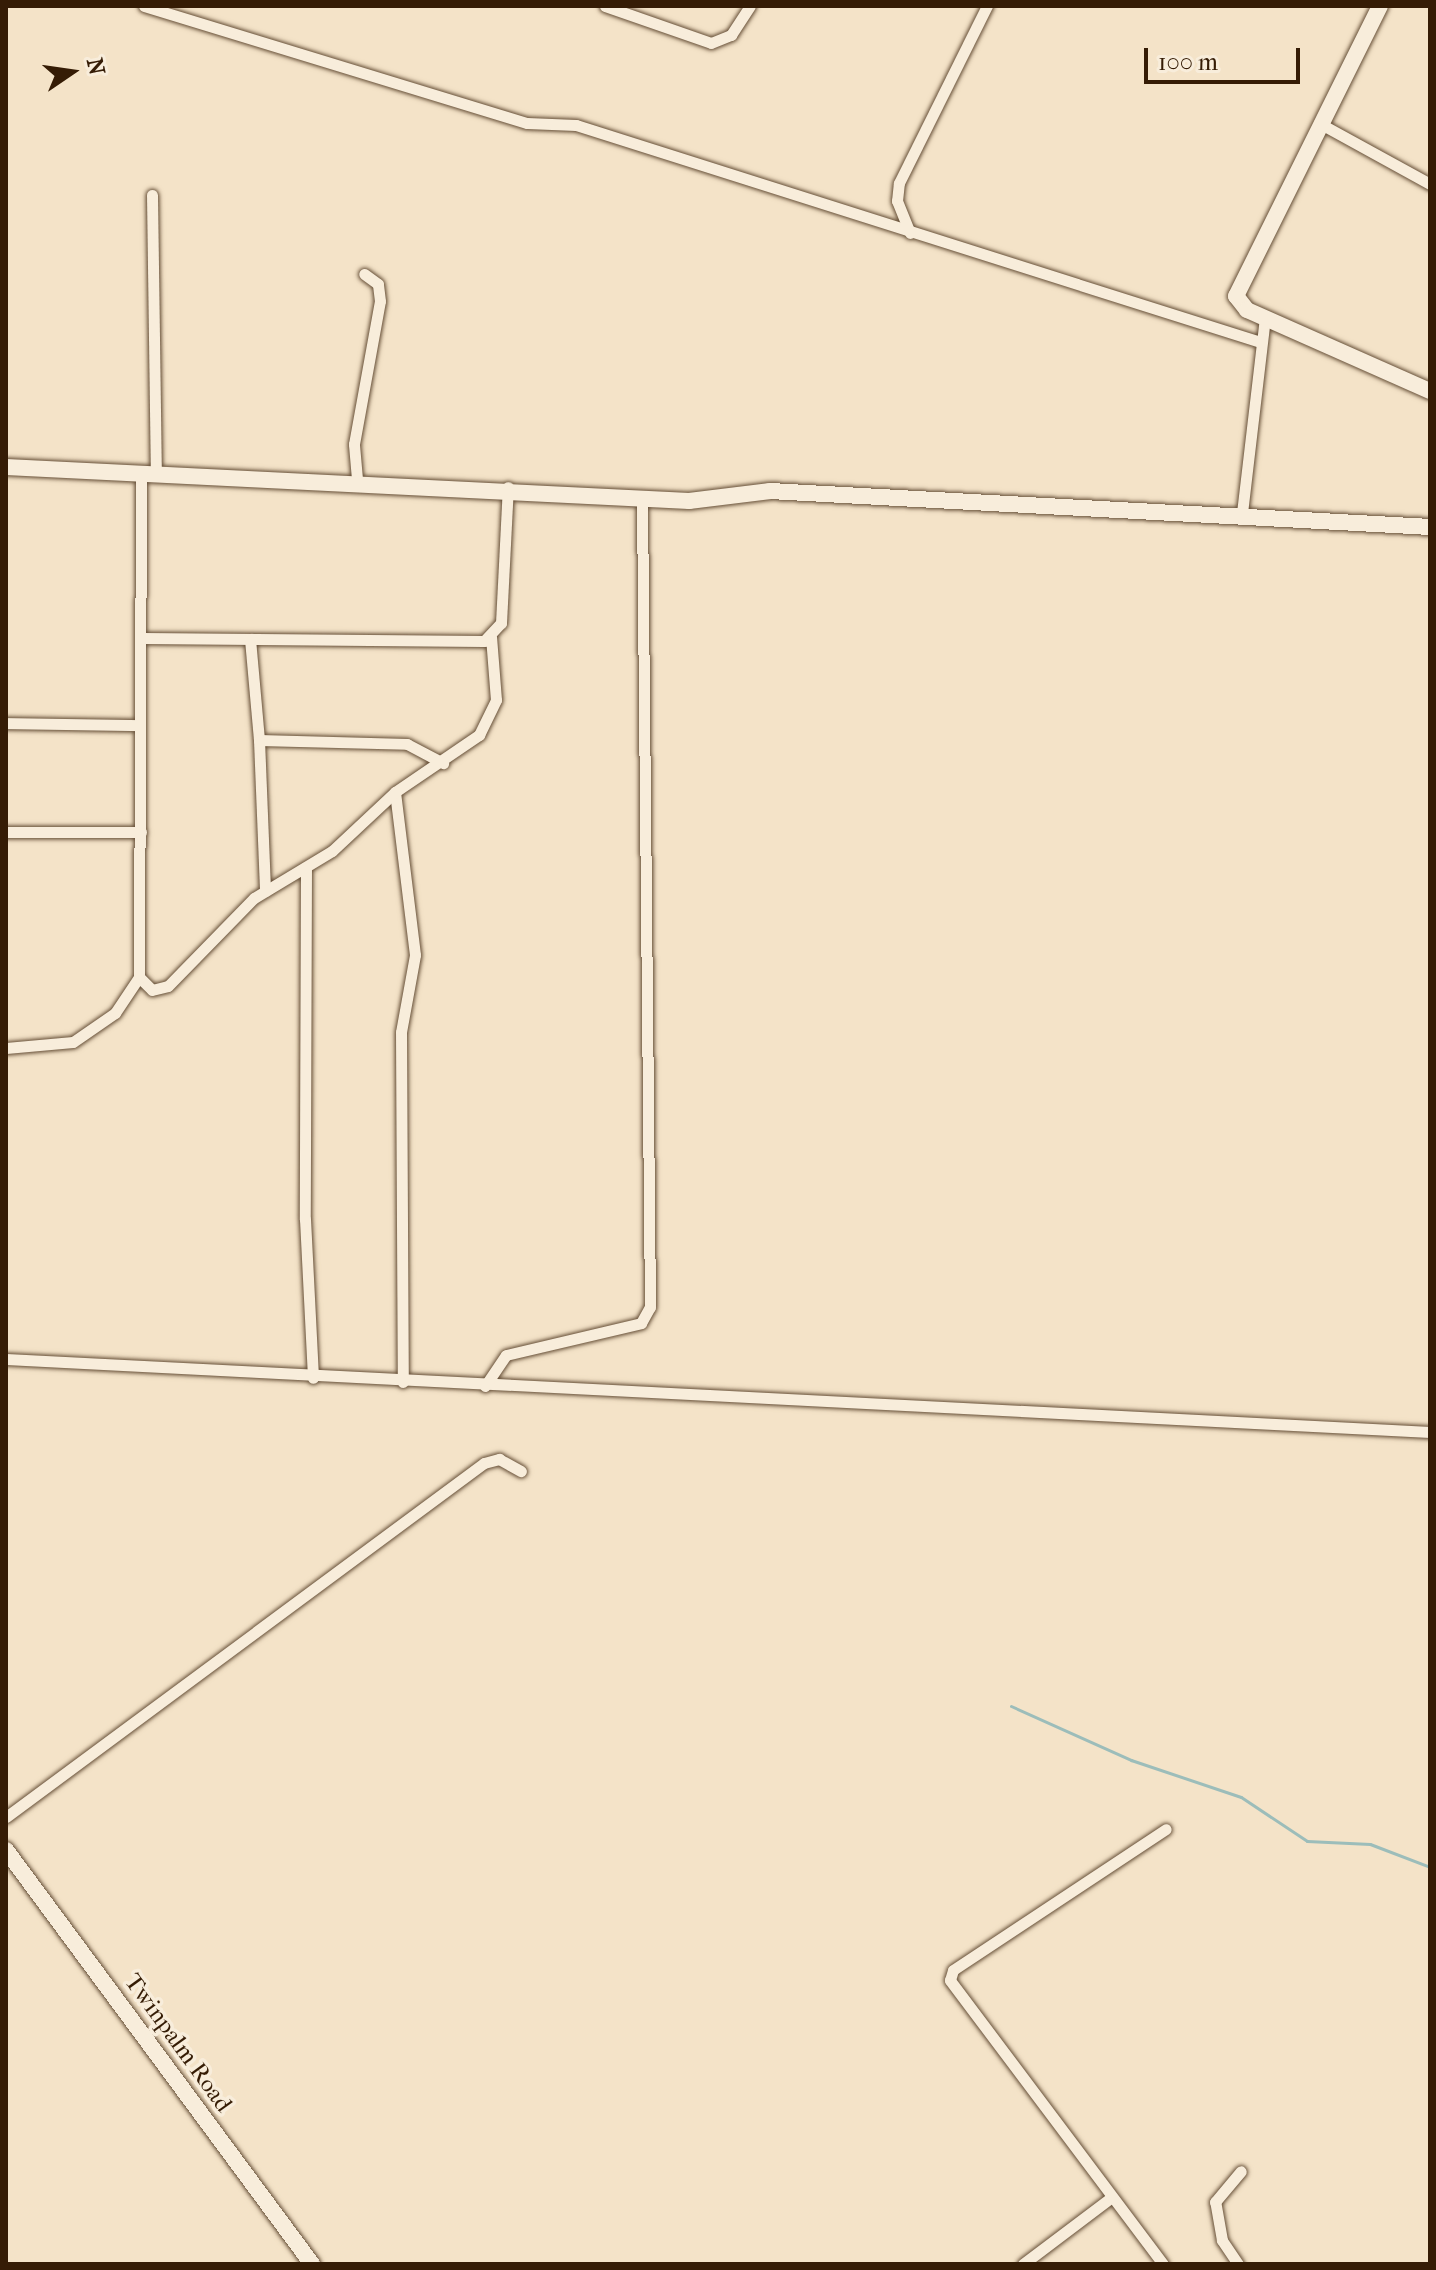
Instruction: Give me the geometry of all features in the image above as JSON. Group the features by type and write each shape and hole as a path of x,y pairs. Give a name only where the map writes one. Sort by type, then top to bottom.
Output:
{"street":[{"path":"144,6 527,123 576,125 1260,342"},
{"path":"605,6 711,43 731,35 750,6"},
{"path":"910,233 897,201 899,183 987,6"},
{"path":"1380,6 1237,288 1240,303 1265,318 1430,391"},
{"path":"1319,123 1430,184"},
{"path":"6,1048 73,1042 115,1013 139,977 140,725 149,473 152,195"},
{"path":"357,479 354,444 380,301 378,284 364,274"},
{"path":"1242,513 1265,318"},
{"path":"6,467 357,479 508,487 642,499 770,491 1242,513 1430,527"},
{"path":"139,977 152,990 168,986 265,891 306,867 395,792 443,763 492,715 491,637 501,623 508,487"},
{"path":"485,1386 506,1355 641,1323 650,1307 642,499"},
{"path":"142,638 491,637"},
{"path":"250,639 252,725 259,740 265,891"},
{"path":"6,723 140,725"},
{"path":"259,740 407,744 443,763"},
{"path":"395,792 415,955 401,1032 403,1382"},
{"path":"6,832 141,832"},
{"path":"306,867 305,1219 313,1378"},
{"path":"6,1359 313,1378 1430,1432"},
{"path":"6,1817 484,1463 499,1459 521,1471"},
{"path":"1163,2264 950,1980 953,1970 1166,1829"},
{"name":"Twinpalm Road","path":"6,1850 312,2264"},
{"path":"1238,2264 1222,2240 1215,2202 1241,2171"},
{"path":"1023,2264 1112,2197"}],"waterway":[{"path":"1011,1706 1131,1760 1241,1797 1307,1841 1370,1844 1430,1867"}]}
